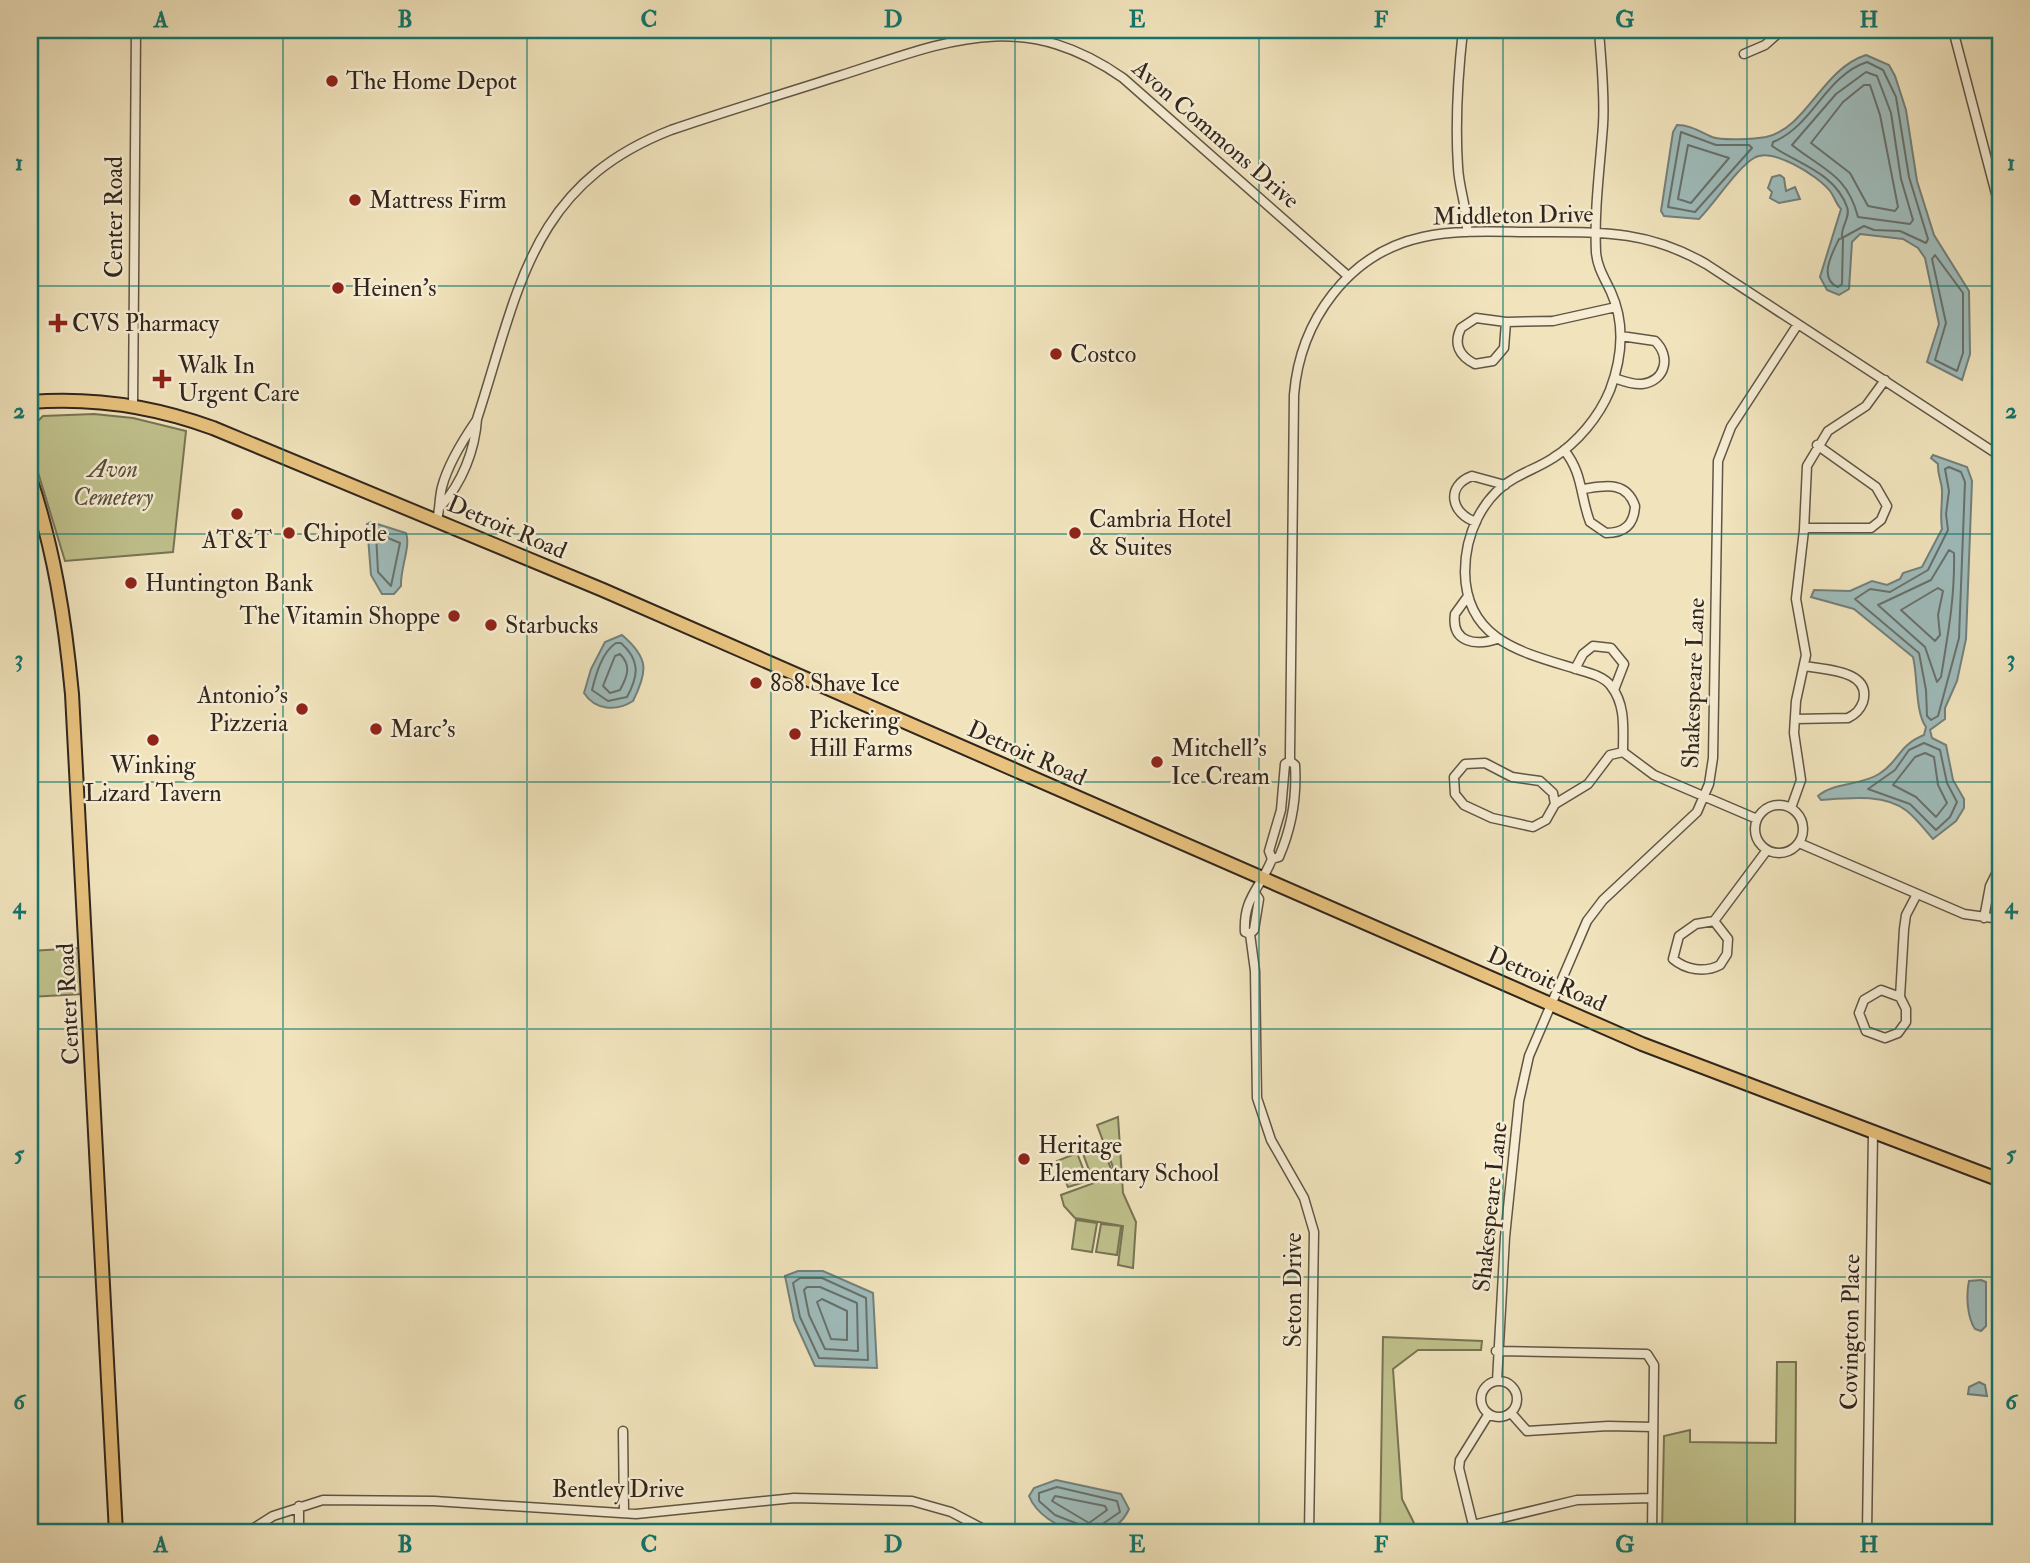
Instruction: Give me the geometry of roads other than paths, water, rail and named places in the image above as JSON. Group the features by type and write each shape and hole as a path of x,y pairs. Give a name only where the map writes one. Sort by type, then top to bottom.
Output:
{"main road":[{"name":"Detroit Road","path":"30,402 133,405 213,428 437,520 1642,1044 2000,1180"},
{"name":"Center Road","path":"30,478 52,553 65,622 72,694 116,1533"}],"street":[{"name":"Center Road","path":"133,405 136,30"},
{"path":"1463,30 1458,73 1458,169 1466,202 1467,232"},
{"path":"1599,30 1603,106 1596,232 1599,267 1616,307 1621,336 1614,378 1601,407 1564,450 1505,485 1490,498 1476,522 1466,556 1468,596 1479,619 1497,639 1524,653 1606,680 1614,690 1622,709 1623,752"},
{"path":"1744,54 1771,41 1782,30"},
{"path":"1953,30 2000,209"},
{"name":"Avon Commons Drive","path":"437,520 441,506 452,494 475,444 477,419 536,245 560,206 599,168 640,142 671,130 944,42 973,37 1034,38 1065,46 1108,67 1348,276"},
{"name":"Middleton Drive","path":"1264,879 1272,859 1269,851 1281,810 1285,764 1290,761 1295,380 1301,351 1314,320 1348,276 1375,256 1401,244 1434,235 1467,232 1596,232 1635,235 1679,249 1999,453"},
{"path":"1506,321 1504,348 1497,358 1480,365 1463,356 1457,344 1459,332 1465,323 1480,318 1553,321 1616,307"},
{"name":"Shakespeare Lane","path":"1497,1381 1496,1351 1519,1101 1529,1056 1580,933 1597,906 1684,827 1705,797 1713,758 1718,461 1731,427 1798,324"},
{"path":"1614,378 1644,384 1658,377 1664,365 1663,350 1655,341 1621,336"},
{"path":"1791,808 1801,780 1795,745 1795,719 1806,655 1796,610 1804,528 1805,476 1817,445 1831,428 1871,402 1885,380"},
{"path":"1804,528 1871,528 1881,520 1886,506 1876,487 1817,445"},
{"path":"1564,450 1576,466 1587,516 1595,528 1614,533 1630,524 1635,506 1623,489 1614,486 1583,489"},
{"path":"1476,522 1463,517 1456,509 1454,497 1457,486 1472,476 1505,485"},
{"path":"1468,596 1455,614 1457,632 1466,641 1475,644 1497,639"},
{"path":"1575,669 1583,654 1593,646 1611,648 1624,664 1614,690"},
{"path":"1795,719 1848,718 1856,715 1863,702 1863,688 1855,677 1805,666"},
{"path":"1555,804 1553,793 1545,784 1513,777 1485,763 1465,764 1454,777 1458,800 1492,818 1533,827 1546,820 1555,804 1588,784 1613,752 1623,752 1646,770 1757,819"},
{"path":"1774,806 1791,808 1799,816 1803,826 1799,843 1784,853 1767,850 1757,839 1757,819 1763,811 1774,806"},
{"path":"1799,843 1964,914 2000,919"},
{"path":"1714,921 1728,939 1727,954 1720,965 1701,970 1676,962 1673,958 1679,936 1696,924 1714,921 1767,850"},
{"path":"1984,918 1990,886 2000,866"},
{"name":"Seton Drive","path":"1264,879 1255,893 1249,896 1245,917 1245,932 1250,934 1255,971 1257,1098 1271,1140 1304,1198 1314,1232 1309,1533"},
{"path":"1900,997 1881,990 1864,1000 1859,1013 1866,1031 1878,1038 1898,1033 1907,1016 1900,997 1906,915 1917,894"},
{"name":"Covington Place","path":"1867,1533 1873,1132"},
{"path":"1496,1351 1647,1354 1654,1365 1652,1533"},
{"path":"1497,1381 1506,1382 1515,1391 1517,1404 1511,1413 1500,1418 1488,1415 1481,1405 1485,1386 1497,1381"},
{"path":"1511,1413 1528,1431 1608,1426 1653,1427"},
{"path":"1488,1415 1460,1460 1459,1468 1474,1529 1577,1500 1652,1498"},
{"path":"623,1431 624,1513"},
{"name":"Bentley Drive","path":"246,1533 273,1516 323,1500 433,1501 624,1513 794,1498 891,1499 939,1508 986,1532"},
{"path":"299,1506 299,1533"}],"water":[{"path":"1866,55 1889,65 1895,76 1906,110 1917,181 1934,235 1969,291 1970,354 1962,380 1927,362 1939,324 1925,258 1918,248 1903,239 1860,234 1852,242 1849,289 1839,295 1827,290 1820,277 1841,209 1824,185 1794,164 1772,156 1754,158 1741,169 1699,219 1664,216 1661,211 1673,132 1677,125 1691,127 1717,138 1766,137 1793,122 1838,72"},
{"path":"1780,175 1784,178 1786,191 1795,187 1800,199 1779,203 1770,198 1772,192 1768,188 1772,177"},
{"path":"1933,455 1967,467 1972,481 1966,639 1957,681 1945,708 1945,719 1930,730 1932,738 1946,745 1953,780 1964,799 1964,808 1956,821 1933,839 1907,811 1888,801 1866,798 1821,800 1818,796 1832,788 1864,781 1879,774 1903,749 1924,735 1926,727 1920,713 1913,657 1854,609 1811,597 1814,590 1850,591 1872,581 1887,585 1900,579 1903,573 1922,567 1942,529 1942,486 1938,464 1931,458"},
{"path":"371,522 406,533 401,586 394,594 382,594 371,575 367,524"},
{"path":"622,635 641,658 641,681 633,701 620,707 600,706 584,693 591,669 605,642"},
{"path":"798,1271 823,1271 873,1293 877,1368 815,1366 794,1320 785,1276"},
{"path":"1969,1281 1986,1282 1986,1326 1981,1331 1975,1329 1972,1324 1967,1299"},
{"path":"1979,1382 1985,1385 1987,1396 1968,1394 1969,1387"},
{"path":"1056,1480 1121,1494 1129,1509 1120,1522 1108,1530 1093,1533 1062,1527 1048,1519 1029,1496 1034,1488"}],"place":[{"name":"The Home Depot","path":"332,81"},
{"name":"Mattress Firm","path":"355,200"},
{"name":"Heinen's","path":"338,288"},
{"name":"CVS Pharmacy","path":"58,323"},
{"name":"Costco","path":"1056,354"},
{"name":"Walk In Urgent Care","path":"162,379"},
{"name":"AT&T","path":"237,514"},
{"name":"Chipotle","path":"289,533"},
{"name":"Cambria Hotel & Suites","path":"1075,533"},
{"name":"Huntington Bank","path":"131,583"},
{"name":"The Vitamin Shoppe","path":"454,616"},
{"name":"Starbucks","path":"491,625"},
{"name":"808 Shave Ice","path":"756,683"},
{"name":"Antonio's Pizzeria","path":"302,709"},
{"name":"Marc's","path":"376,729"},
{"name":"Pickering Hill Farms","path":"795,734"},
{"name":"Winking Lizard Tavern","path":"153,740"},
{"name":"Mitchell's Ice Cream","path":"1157,762"},
{"name":"Heritage Elementary School","path":"1024,1159"}],"park label":[{"name":"Avon Cemetery","path":"113,483"}]}
